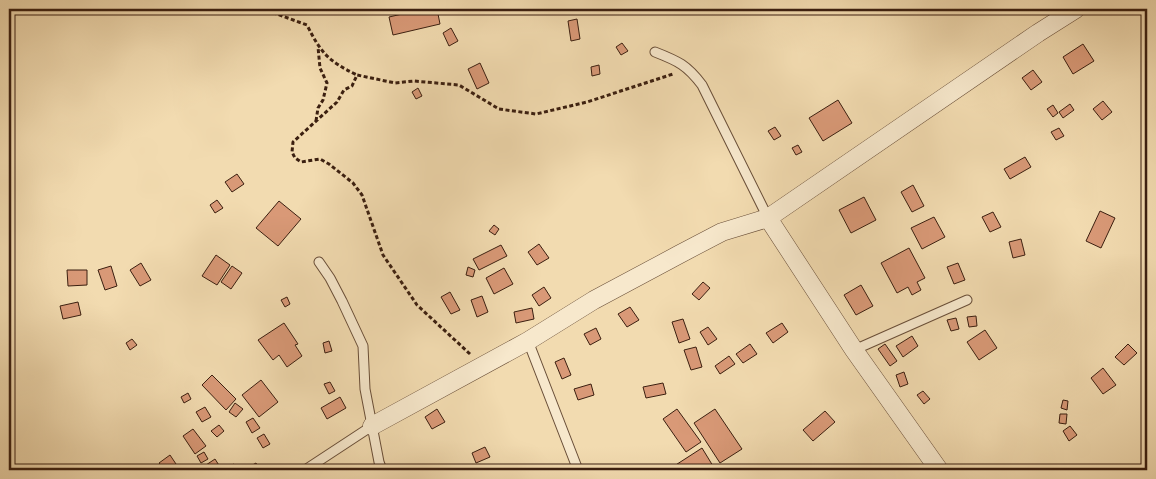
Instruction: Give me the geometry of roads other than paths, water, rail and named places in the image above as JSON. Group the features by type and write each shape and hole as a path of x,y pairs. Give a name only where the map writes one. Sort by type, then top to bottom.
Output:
{"street":[{"path":"372,426 528,341 594,300 697,245 722,232 768,218 1076,9"},
{"path":"768,218 854,350 940,470"}],"lane":[{"path":"655,52 678,61 702,85 768,218"},
{"path":"319,262 342,301 362,346 365,389 382,470"},
{"path":"854,350 967,300"},
{"path":"528,341 578,470"},
{"path":"305,470 372,426"}]}
